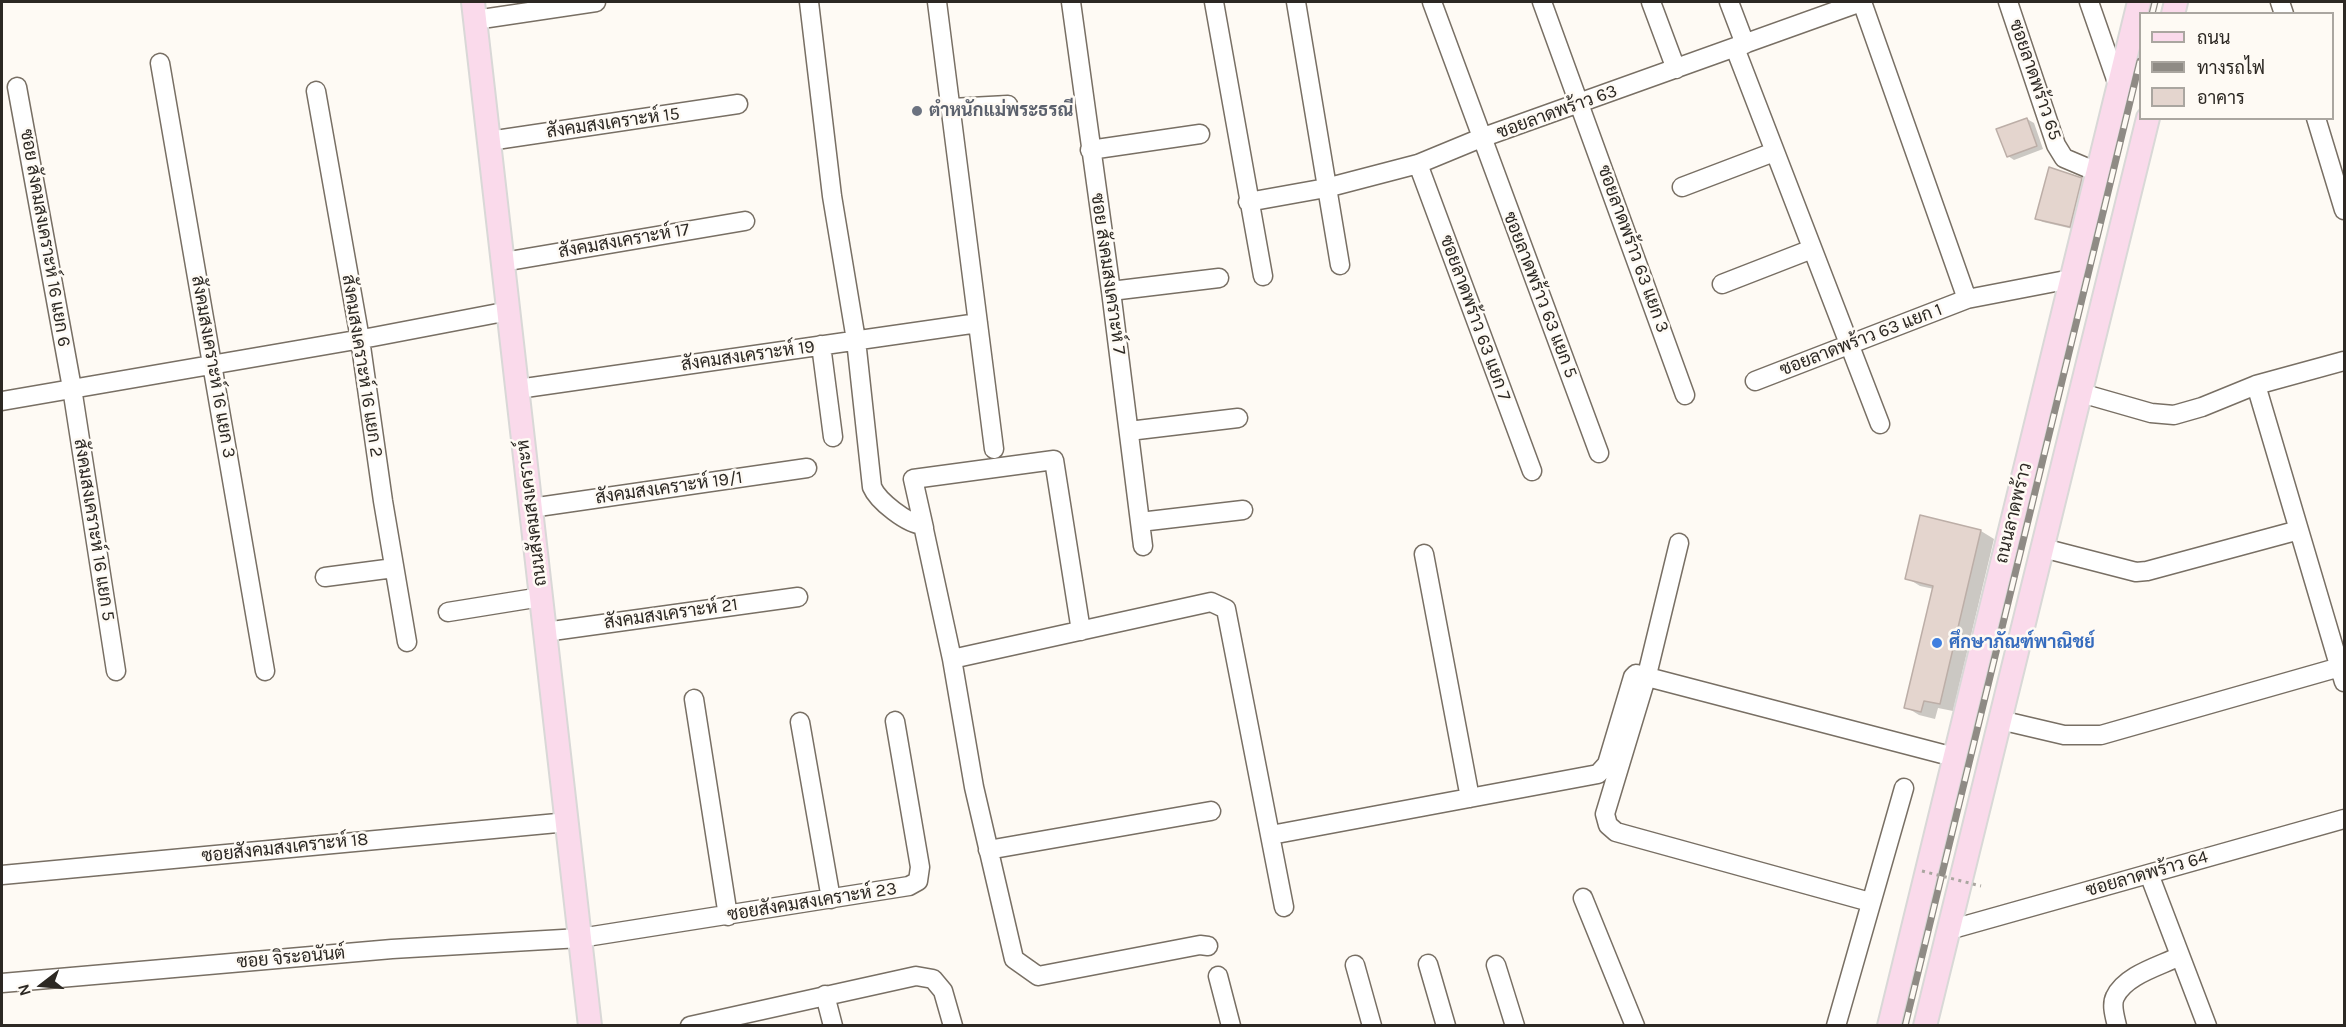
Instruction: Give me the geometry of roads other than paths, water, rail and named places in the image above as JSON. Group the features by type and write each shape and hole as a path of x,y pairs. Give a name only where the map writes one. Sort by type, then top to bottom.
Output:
{"main road":[{"name":"ถนนลาดพร้าว","path":"1889,1026 2118,85 2135,4"},
{"name":"ถนนสังคมสงเคราะห์","path":"474,10 590,1026"},
{"name":"ถนนลาดพร้าว","path":"1925,1026 2148,120"},
{"path":"1914,924 1948,930"}],"street":[{"path":"474,10 596,2"},
{"path":"809,2 832,196 856,340 872,487 876,494 902,517 923,525 924,528"},
{"path":"937,2 994,449"},
{"name":"ซอย สังคมสงเคราะห์ 7","path":"1071,2 1143,546"},
{"path":"1214,2 1263,276"},
{"path":"1296,2 1340,265"},
{"name":"ซอยลาดพร้าว 63 แยก 5","path":"1432,2 1599,453"},
{"name":"ซอยลาดพร้าว 63 แยก 3","path":"1542,2 1685,395"},
{"path":"1651,2 1676,69"},
{"path":"1729,2 1740,46 1774,152 1880,424"},
{"name":"ซอยลาดพร้าว 63","path":"1248,202 1326,188 1418,164 1481,138 1740,46 1821,8 1861,2 1967,299"},
{"name":"ซอยลาดพร้าว 65","path":"2008,2 2056,145 2064,158 2097,172"},
{"path":"2089,2 2118,85"},
{"name":"สังคมสงเคราะห์ 16 แยก 3","path":"160,63 265,671"},
{"name":"ซอย สังคมสงเคราะห์ 16 แยก 6","path":"17,87 72,388"},
{"name":"สังคมสงเคราะห์ 16 แยก 2","path":"316,91 360,339 406,642"},
{"name":"สังคมสงเคราะห์ 15","path":"489,141 738,104"},
{"path":"951,108 1008,105"},
{"path":"2317,120 2344,210"},
{"path":"1090,150 1200,134"},
{"path":"1682,187 1774,152"},
{"name":"ซอยลาดพร้าว 63 แยก 7","path":"1418,164 1532,471"},
{"name":"สังคมสงเคราะห์ 17","path":"503,262 745,220"},
{"path":"1722,284 1812,249"},
{"path":"1111,291 1219,278"},
{"path":"1967,299 2071,279"},
{"name":"ซอยลาดพร้าว 63 แยก 1","path":"1755,381 1967,299"},
{"path":"2,401 509,311"},
{"name":"สังคมสงเคราะห์ 19","path":"518,389 978,323"},
{"path":"821,345 833,437"},
{"path":"2081,393 2151,413 2174,415 2202,407 2256,385 2344,361"},
{"path":"2000,720 2064,735 2101,735 2342,674 2256,385"},
{"name":"สังคมสงเคราะห์ 16 แยก 5","path":"72,388 116,671"},
{"path":"1129,431 1238,418"},
{"path":"1081,631 1054,460 914,479 952,659 988,850 1014,959 1038,976 1200,945 1208,946"},
{"name":"สังคมสงเคราะห์ 19/1","path":"531,508 807,468"},
{"path":"1140,522 1243,510"},
{"path":"2043,548 2136,572 2299,530"},
{"path":"1678,543 1647,675 1605,814 1608,825 1616,832 1870,902"},
{"path":"1424,554 1470,798"},
{"path":"326,577 394,568"},
{"path":"448,612 541,597"},
{"name":"สังคมสงเคราะห์ 21","path":"545,632 798,597"},
{"path":"952,659 1211,602 1226,609 1284,907"},
{"path":"1271,835 1598,774 1607,764 1633,677 1636,674 1954,756"},
{"path":"694,699 728,916"},
{"name":"ซอยสังคมสงเคราะห์ 23","path":"580,938 909,886 918,881 920,867 895,721"},
{"path":"800,722 831,899"},
{"path":"1836,1026 1904,788"},
{"path":"988,850 1211,811"},
{"name":"ซอยลาดพร้าว 64","path":"1948,930 2344,819"},
{"name":"ซอยสังคมสงเคราะห์ 18","path":"2,875 568,822"},
{"path":"2149,874 2207,1026"},
{"path":"1583,898 1635,1026"},
{"name":"ซอย จิระอนันต์","path":"2,983 392,949 580,938"},
{"path":"2117,1026 2114,1014 2115,998 2129,980 2180,956"},
{"path":"1428,964 1446,1026"},
{"path":"1496,964 1515,1026"},
{"path":"1355,965 1372,1026"},
{"path":"690,1026 916,976 933,979 943,991 953,1026"},
{"path":"1218,976 1231,1026"},
{"path":"825,995 833,1026"}],"railway":[{"path":"2152,12 2155,2"},
{"path":"1905,1026 2139,65"}],"place":[{"name":"ตำหนักแม่พระธรณี","path":"917,111"},
{"name":"ศึกษาภัณฑ์พาณิชย์","path":"1937,643"}]}
